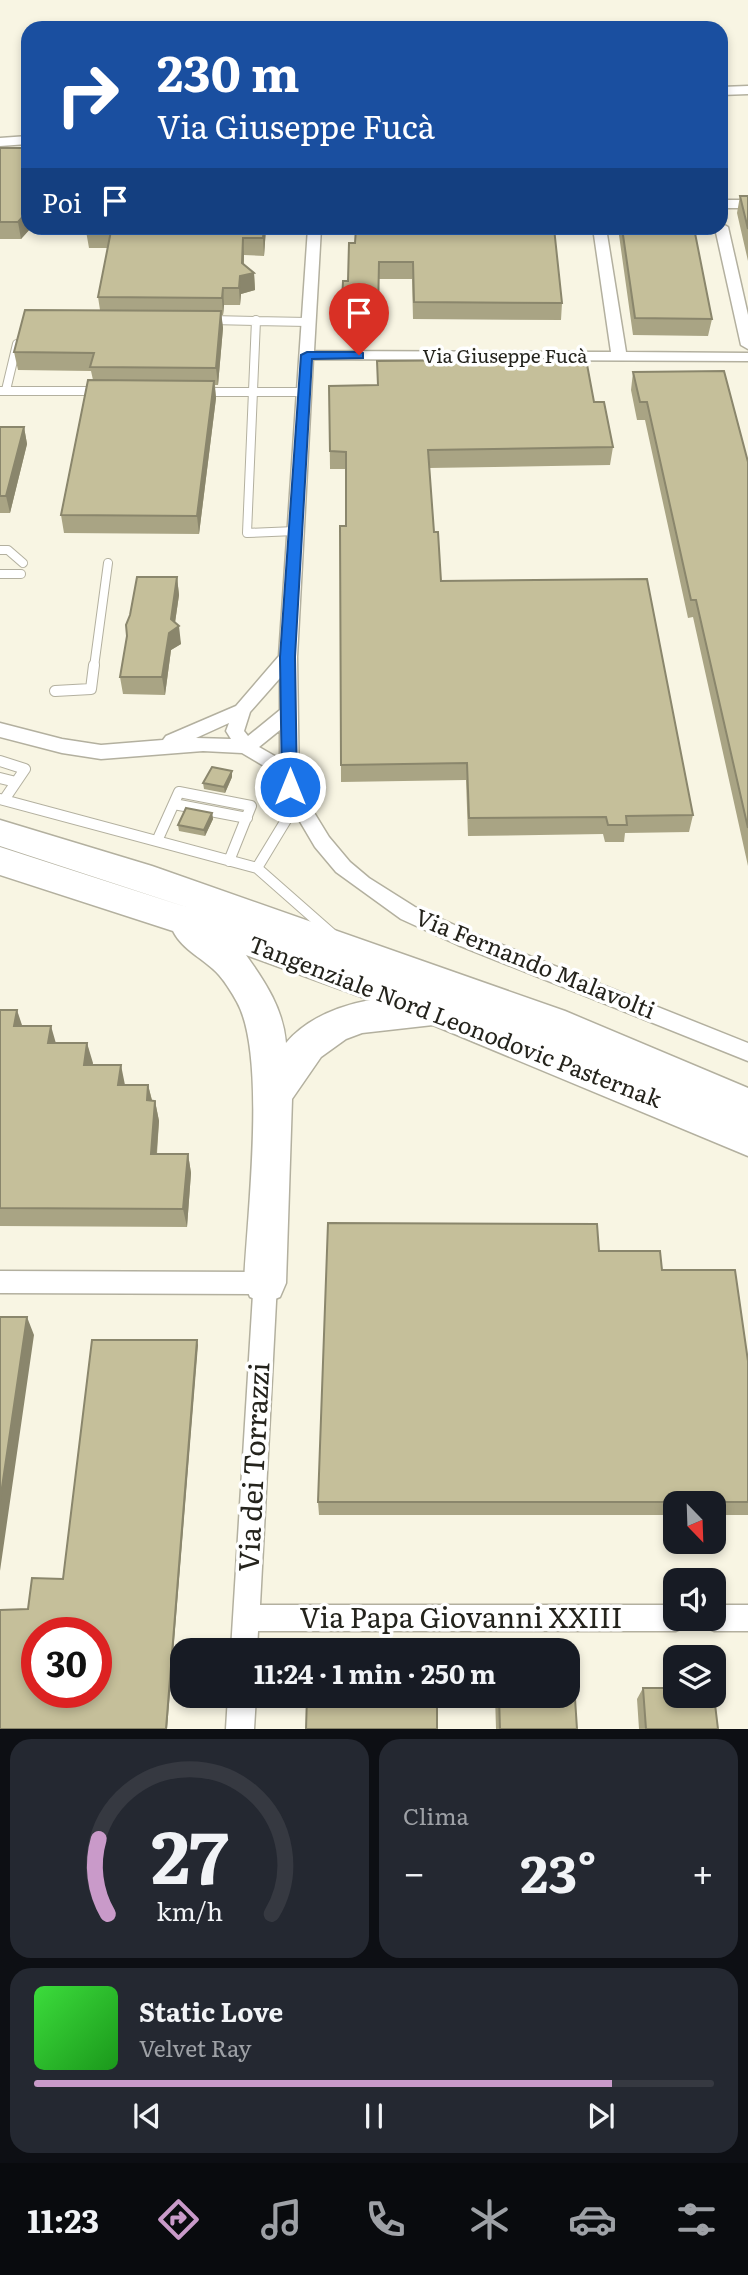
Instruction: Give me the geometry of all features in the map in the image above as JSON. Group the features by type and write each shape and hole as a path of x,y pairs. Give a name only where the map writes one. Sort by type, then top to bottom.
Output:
{"highway":[{"name":"Tangenziale Nord Leonodovic Pasternak","path":"1,811 139,876 349,948 552,1022 745,1131"},
{"name":"Tangenziale Nord Leonodovic Pasternak","path":"0,861 309,961 745,1131"},
{"path":"174,918 232,964 250,989 265,1020 273,1095 265,1283"},
{"path":"273,1095 306,1046 337,1024 371,1014 442,1012"}],"street":[{"path":"728,91 748,90"},
{"path":"0,142 21,140"},
{"path":"728,204 748,204"},
{"path":"293,795 288,657 314,235"},
{"name":"Via Giuseppe Fucà","path":"601,235 619,356"},
{"path":"723,235 748,345"},
{"name":"Via Giuseppe Fucà","path":"307,355 748,357"},
{"path":"244,747 235,731 242,710 288,657"},
{"path":"157,748 242,710"},
{"path":"0,730 62,746 102,752 203,744 244,747 265,734 290,711"},
{"name":"Via Fernando Malavolti","path":"244,747 262,754 275,764 322,842 343,867 408,913 465,939 748,1052"},
{"path":"0,1282 265,1283"},
{"name":"Via dei Torrazzi","path":"245,1638 265,1283"},
{"name":"Via Papa Giovanni XXIII","path":"246,1618 663,1618"},
{"path":"726,1618 748,1618"},
{"path":"240,1729 241,1708"}],"lane":[{"path":"201,320 308,322"},
{"path":"257,320 247,533 295,531"},
{"path":"20,332 3,391 103,391"},
{"path":"200,391 304,392"},
{"path":"0,550 8,550 23,563"},
{"path":"55,691 92,689 108,564"},
{"path":"0,574 21,574"},
{"path":"0,761 24,769 1,811 157,841 257,868 349,948"},
{"path":"0,778 16,782"},
{"path":"157,841 179,792 251,806 229,860"},
{"path":"257,868 293,795"}],"building":[{"path":"0,148 21,148 21,219 18,222 0,222"},
{"path":"740,196 748,196 748,229"},
{"path":"110,235 263,235 263,238 243,238 242,263 254,273 240,276 239,288 223,288 222,298 98,297"},
{"path":"356,235 555,235 562,303 414,302 413,262 379,262 378,313 346,313 347,302 342,302 343,281 348,281 349,243 355,243"},
{"path":"623,235 695,235 712,319 635,318"},
{"path":"25,310 221,311 216,368 90,367 94,353 14,352"},
{"path":"586,359 594,402 604,402 613,447 428,450 434,532 438,532 441,581 647,579 693,815 626,816 627,825 608,825 606,817 469,818 467,763 341,765 340,526 346,526 346,452 330,451 329,386 378,385 377,361"},
{"path":"724,371 748,462 748,828 696,600 691,600 647,402 640,402 633,372"},
{"path":"88,380 214,381 197,516 61,515"},
{"path":"0,427 24,427 6,496 0,496"},
{"path":"137,577 177,577 171,619 179,626 169,633 162,677 120,677 127,636 126,625"},
{"path":"212,767 232,771 224,787 203,783"},
{"path":"186,808 212,813 204,830 178,825"},
{"path":"0,1010 17,1010 14,1026 51,1026 48,1043 87,1043 84,1065 121,1065 118,1085 148,1085 147,1100 155,1101 151,1154 188,1154 183,1209 0,1208"},
{"path":"328,1223 597,1224 599,1251 660,1251 662,1270 735,1270 748,1361 748,1502 726,1502 726,1491 663,1491 663,1502 318,1502"},
{"path":"0,1317 27,1317 0,1501"},
{"path":"92,1340 197,1340 173,1638 170,1638 166,1729 0,1729 0,1610 28,1609 32,1578 63,1579"},
{"path":"643,1688 663,1688 663,1708 715,1708 718,1729 646,1729"},
{"path":"307,1708 437,1708 437,1729 306,1729"},
{"path":"499,1708 576,1708 577,1729 500,1729"}],"route":[{"path":"290,787 288,657 307,355 359,355"}]}
